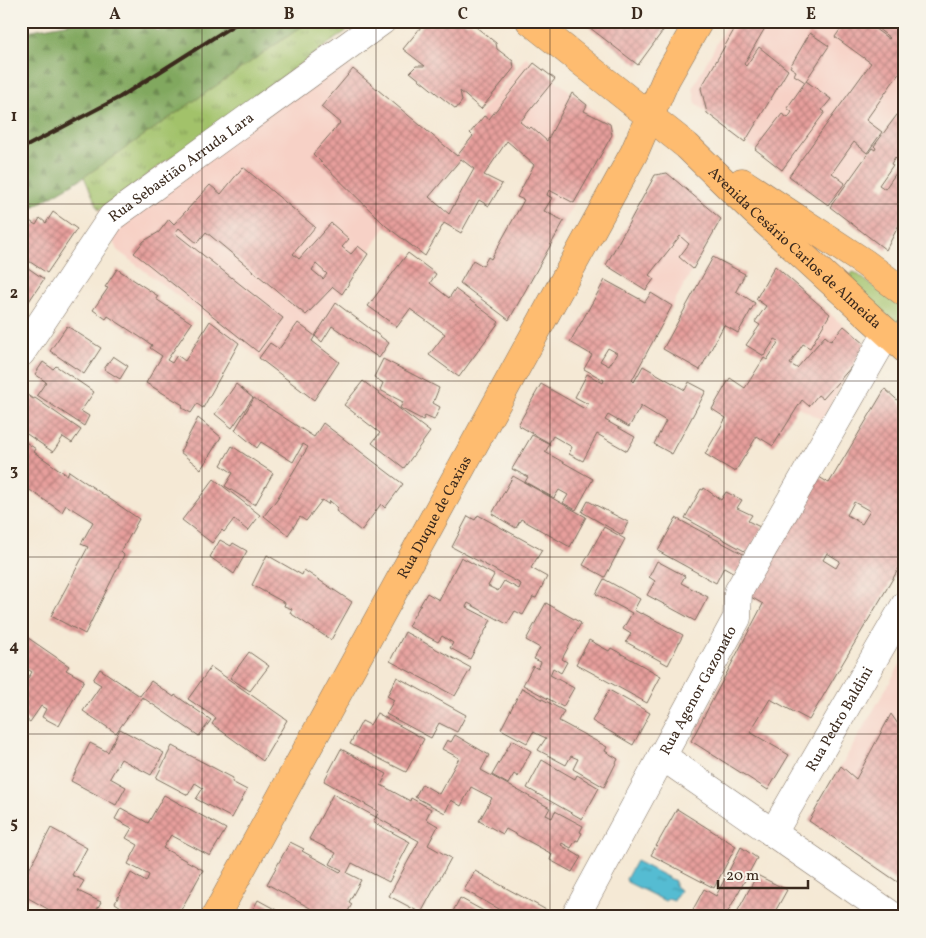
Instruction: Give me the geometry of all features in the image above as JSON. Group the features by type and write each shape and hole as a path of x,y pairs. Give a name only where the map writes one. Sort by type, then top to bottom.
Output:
{"main road":[{"name":"Avenida Cesário Carlos de Almeida","path":"530,21 687,146 754,211 896,341"},
{"name":"Rua Duque de Caxias","path":"216,917 634,153 666,79 699,21"},
{"name":"Avenida Cesário Carlos de Almeida","path":"687,146 865,264 905,293"}],"street":[{"name":"Rua Sebastião Arruda Lara","path":"21,353 110,219 382,21"},
{"name":"Rua Agenor Gazonato","path":"575,917 736,618 738,592 896,341"},
{"name":"Rua Pedro Baldini","path":"773,833 905,605"},
{"path":"662,756 894,917"}],"shaded area":[{"path":"729,21 905,21 905,101 828,205 696,104 693,87"},
{"path":"326,46 461,159 429,197 449,214 425,256 386,226 287,379 117,250 99,210"},
{"path":"526,57 609,122 612,135 509,320 460,283 473,260 483,266 491,259 524,201 517,197 534,164 479,115"},
{"path":"667,173 721,219 672,306 606,265 655,175"},
{"path":"830,314 865,344 822,420 780,397"},
{"path":"905,656 905,887 809,821"}],"green space":[{"path":"82,21 145,21 158,31 172,21 310,21 84,177 21,214 21,32"},
{"path":"310,21 360,21 99,210 84,177"},
{"path":"853,272 905,311 905,332 849,282 848,278"}],"water":[{"path":"636,861 675,881 675,886 680,890 674,901 668,899 665,901 627,882 626,879"}],"building":[{"path":"426,21 463,21 466,24 471,23 496,43 497,49 513,61 514,68 481,109 460,91 462,101 456,109 410,72 416,66 425,66 403,49"},
{"path":"587,21 670,21 638,65 585,24"},
{"path":"739,21 769,21 744,64 746,66 759,47 788,70 745,142 707,113 701,88"},
{"path":"846,21 864,21 889,39 868,21 905,21 905,65 866,120 882,132 867,153 854,142 832,173 845,183 828,205 789,176 871,63 835,37"},
{"path":"810,33 829,46 805,82 794,75 796,71 790,67"},
{"path":"534,63 555,79 520,122 529,129 531,127 547,141 572,93 587,105 584,111 610,124 612,135 574,203 549,190 547,195 552,198 544,211 564,221 509,320 460,283 473,260 483,266 488,257 491,259 524,200 517,197 534,165 507,141 484,175 502,184 489,206 479,200 461,233 444,223 425,256 386,226 313,154 340,123 321,107 353,69 457,156 473,136 470,133 484,116 489,119","holes":["461,159 474,169 449,214 429,197"]},
{"path":"806,81 831,99 822,110 825,112 782,170 755,149 782,114 788,118 792,112 787,108"},
{"path":"905,104 905,158 900,155 897,159 895,157 891,164 893,165 879,185 885,189 905,160 905,213 886,250 830,207 872,148 875,150 874,146"},
{"path":"243,167 315,227 293,254 299,259 331,223 349,239 342,247 351,254 358,246 368,254 342,294 333,287 306,315 206,232 197,243 179,228 175,233 283,318 258,352 134,253 144,241 159,232 169,219 174,224 210,185 221,194","holes":["316,264 327,274 323,279 312,270"]},
{"path":"667,173 721,219 693,269 679,257 689,244 680,236 649,275 654,279 646,290 606,265 655,175"},
{"path":"53,212 77,229 47,273 21,256 21,224 28,220 36,225 40,218 46,223"},
{"path":"408,253 436,274 430,283 449,298 455,289 499,322 459,377 429,355 445,334 410,309 397,327 368,306"},
{"path":"713,257 745,274 736,291 755,303 738,333 724,325 700,370 663,349"},
{"path":"21,263 44,279 21,313"},
{"path":"775,266 830,314 810,348 803,344 790,364 797,368 825,336 831,341 844,326 865,344 853,365 823,399 818,395 809,406 802,400 773,446 757,436 735,472 705,454 726,418 712,409 730,378 745,388 764,358 767,360 779,341 775,339 764,356 746,345 760,325 755,322 766,306 756,299"},
{"path":"117,269 158,296 156,299 192,323 167,360 172,363 177,355 185,361 210,321 239,343 203,408 197,404 191,413 182,408 183,405 146,383 162,356 150,348 152,345 108,316 106,319 93,310 108,288 105,287"},
{"path":"605,280 645,302 651,293 672,306 632,380 634,382 643,366 685,390 689,382 706,391 672,454 654,444 666,421 641,406 629,427 608,415 605,420 635,437 627,451 597,434 583,461 569,454 572,447 553,436 549,443 518,425 541,384 585,409 588,404 575,397 587,374 603,383 604,380 584,369 592,355 570,342","holes":["608,348 617,353 609,366 600,361"]},
{"path":"336,303 389,343 379,358 332,326 322,342 315,336"},
{"path":"298,323 315,336 312,341 339,362 314,400 259,358 270,343 279,349"},
{"path":"67,326 101,348 84,374 50,351"},
{"path":"113,356 128,366 120,379 104,369"},
{"path":"383,359 439,388 433,403 440,407 434,420 425,416 423,420 400,408 403,402 380,390 383,383 374,377"},
{"path":"43,362 53,369 56,366 94,392 81,411 89,416 84,426 37,395 46,382 35,374"},
{"path":"363,381 430,432 404,468 372,443 380,433 344,405"},
{"path":"236,384 253,398 232,428 215,414"},
{"path":"885,389 905,407 905,558 809,720 770,699 750,732 789,755 768,790 691,741 763,604 744,593 814,474 829,483","holes":["854,502 870,511 862,524 847,515","827,553 840,561 836,568 823,560"]},
{"path":"23,392 33,399 35,398 81,430 72,443 63,437 53,452 21,430 21,394"},
{"path":"254,398 314,437 323,423 403,484 385,508 381,504 361,531 336,511 338,508 330,501 328,504 322,500 306,521 300,517 288,535 264,516 277,499 308,447 303,444 293,462 261,442 257,448 235,430"},
{"path":"198,418 221,437 201,469 180,452"},
{"path":"532,435 550,444 545,452 593,479 576,510 563,503 568,495 559,490 554,498 525,482 528,477 512,469"},
{"path":"21,439 36,449 34,452 67,475 69,471 139,519 121,552 124,555 85,634 51,616 88,547 81,544 93,522 66,505 62,512 21,484"},
{"path":"232,446 273,473 255,505 225,486 233,473 221,465"},
{"path":"513,476 586,517 570,547 521,519 516,528 492,514"},
{"path":"214,479 260,515 248,531 234,519 212,543 182,520"},
{"path":"704,488 721,500 726,492 742,500 737,508 752,515 748,521 762,528 748,553 685,518 701,489 703,490"},
{"path":"588,501 628,522 622,535 582,512"},
{"path":"478,515 542,550 531,568 547,577 536,598 533,597 523,615 515,611 507,624 468,603 466,607 491,620 470,659 450,648 453,643 442,636 438,642 408,626 427,593 439,600 461,557 494,575 488,586 498,591 504,581 519,589 521,584 452,547 468,516 475,520"},
{"path":"676,518 747,556 736,574 724,567 716,583 658,551"},
{"path":"604,527 625,539 605,577 583,565"},
{"path":"220,540 231,546 233,543 247,551 234,574 210,557"},
{"path":"267,555 302,575 304,570 352,602 331,640 290,613 292,609 284,606 285,603 252,585"},
{"path":"657,561 685,576 681,583 708,597 695,621 647,595 655,581 649,577"},
{"path":"604,579 640,599 634,610 683,635 668,665 626,642 631,634 623,629 632,613 596,594"},
{"path":"546,603 581,623 562,659 567,662 561,673 553,668 550,675 574,688 563,707 523,685 533,666 538,669 541,662 534,659 540,648 526,640"},
{"path":"405,632 471,668 455,696 390,661"},
{"path":"21,633 69,666 66,670 84,680 59,726 42,717 46,709 41,706 30,722 21,716 21,673 28,678 32,672 21,665"},
{"path":"589,640 609,651 611,648 661,676 647,703 576,664"},
{"path":"249,652 269,666 250,691 230,678"},
{"path":"211,667 287,720 263,761 212,724 216,718 188,699"},
{"path":"100,669 140,696 151,681 211,720 199,736 142,697 116,733 83,711 101,685 93,680"},
{"path":"397,677 466,715 457,732 439,723 431,738 386,714 394,700 387,696"},
{"path":"522,688 564,711 559,721 607,747 605,751 618,759 604,787 573,769 578,759 571,756 566,765 538,750 546,738 533,732 527,743 501,729"},
{"path":"609,690 650,713 633,745 592,721"},
{"path":"377,713 424,739 406,772 350,744 362,721 370,725"},
{"path":"891,714 905,734 905,887 809,821 841,766 856,779"},
{"path":"120,729 164,753 151,775 121,759 110,778 126,787 116,805 71,781 90,743 108,752"},
{"path":"455,735 489,755 481,770 550,808 546,815 552,818 555,811 583,826 578,841 576,840 571,848 562,843 561,845 581,857 572,872 550,860 552,854 506,829 503,834 479,821 492,798 471,787 461,806 451,800 445,813 415,797 422,784 439,794 459,758 442,749 447,740 451,742"},
{"path":"512,740 531,751 518,777 514,774 508,784 492,775"},
{"path":"172,746 233,778 232,782 247,790 232,818 196,799 203,788 195,783 188,795 156,778"},
{"path":"341,749 387,774 381,785 410,801 411,798 431,809 426,819 438,826 428,845 451,858 421,913 389,896 419,841 376,817 379,812 324,781"},
{"path":"542,760 575,779 577,775 599,788 582,819 527,788"},
{"path":"333,794 376,817 373,822 410,842 389,882 352,863 347,873 361,880 349,902 352,904 345,917 326,917 267,884 290,842 304,849 302,851 340,872 342,870 330,864 336,853 309,839"},
{"path":"164,795 226,829 210,856 171,835 163,848 203,870 177,917 127,917 119,912 121,907 115,903 131,873 146,882 149,875 128,864 138,845 126,838 132,828 115,819 121,808 148,823"},
{"path":"677,809 736,846 714,888 651,855"},
{"path":"51,828 87,848 72,875 84,881 78,891 101,902 96,911 106,917 62,917 21,894 21,875 23,871 27,873"},
{"path":"741,847 757,858 725,917 689,917 704,889 716,896"},
{"path":"475,871 550,912 548,917 497,917 501,910 464,890"},
{"path":"757,875 787,890 772,917 742,917 736,914"},
{"path":"460,898 491,915 490,917 450,917"},
{"path":"258,900 289,917 249,917"}],"railway":[{"path":"21,149 120,97 240,21"}]}
